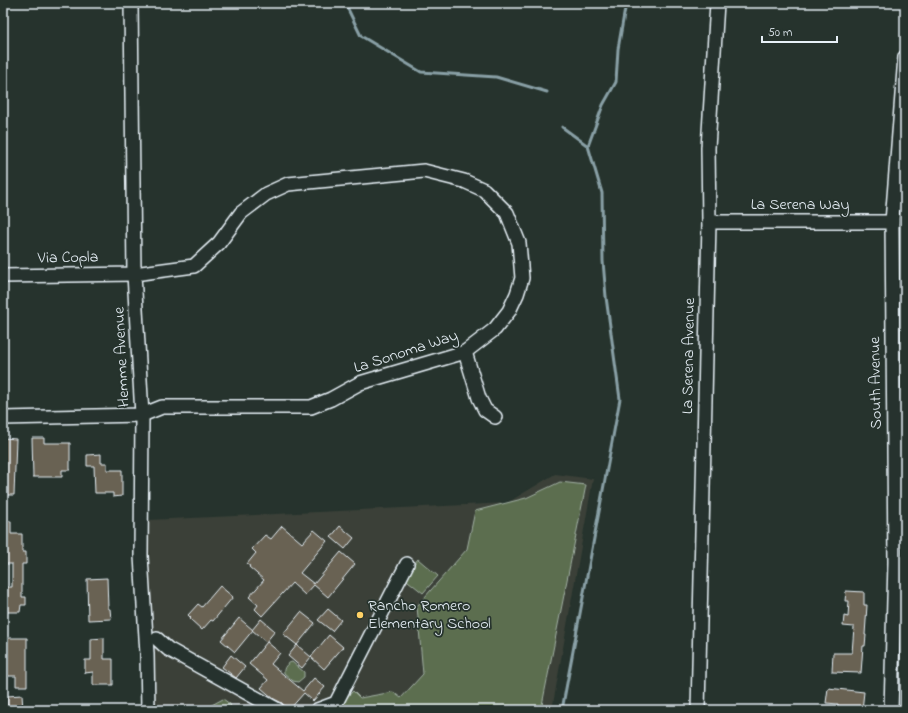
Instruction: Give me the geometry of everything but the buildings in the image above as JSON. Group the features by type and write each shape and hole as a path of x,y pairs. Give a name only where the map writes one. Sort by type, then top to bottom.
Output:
{"street":[{"name":"Hemme Avenue","path":"132,3 134,274 142,415 141,556 148,710"},
{"name":"La Serena Avenue","path":"698,710 709,222 708,148 717,3"},
{"name":"South Avenue","path":"891,710 900,562 892,222 905,57"},
{"name":"La Sonoma Way","path":"134,274 194,266 218,244 241,213 266,194 288,184 424,171 464,181 484,190 507,213 519,243 522,278 517,294 509,311 495,329 465,352 360,383 332,399 311,407 162,407 142,415"},
{"name":"La Serena Way","path":"709,222 892,222"},
{"name":"Via Copla","path":"3,276 134,274"},
{"path":"465,352 479,398 486,410 495,417"},
{"path":"3,418 142,415"},
{"path":"317,710 336,703 407,564"},
{"path":"157,639 168,649 278,710"}],"shaded area":[{"name":"Rancho Romero Elementary School","path":"555,474 593,479 552,710 154,710 148,520 507,503"}],"green space":[{"path":"560,482 586,485 541,710 330,710 338,707 353,691 360,698 393,692 401,698 423,674 417,606 467,549 475,511 526,498"},
{"path":"418,559 438,576 423,593 403,577"},
{"path":"292,662 304,672 304,677 298,682 293,681 284,673 284,669 288,663"},
{"path":"223,699 230,704 232,710 205,710 206,708"}],"waterway":[{"path":"345,3 361,36 421,72 496,77 547,92"},
{"path":"588,146 603,105 616,82 618,49 626,3"},
{"path":"562,127 588,146 602,193 603,261 606,297 620,399 562,710"}],"place":[{"name":"Rancho Romero Elementary School","path":"360,615"}]}
